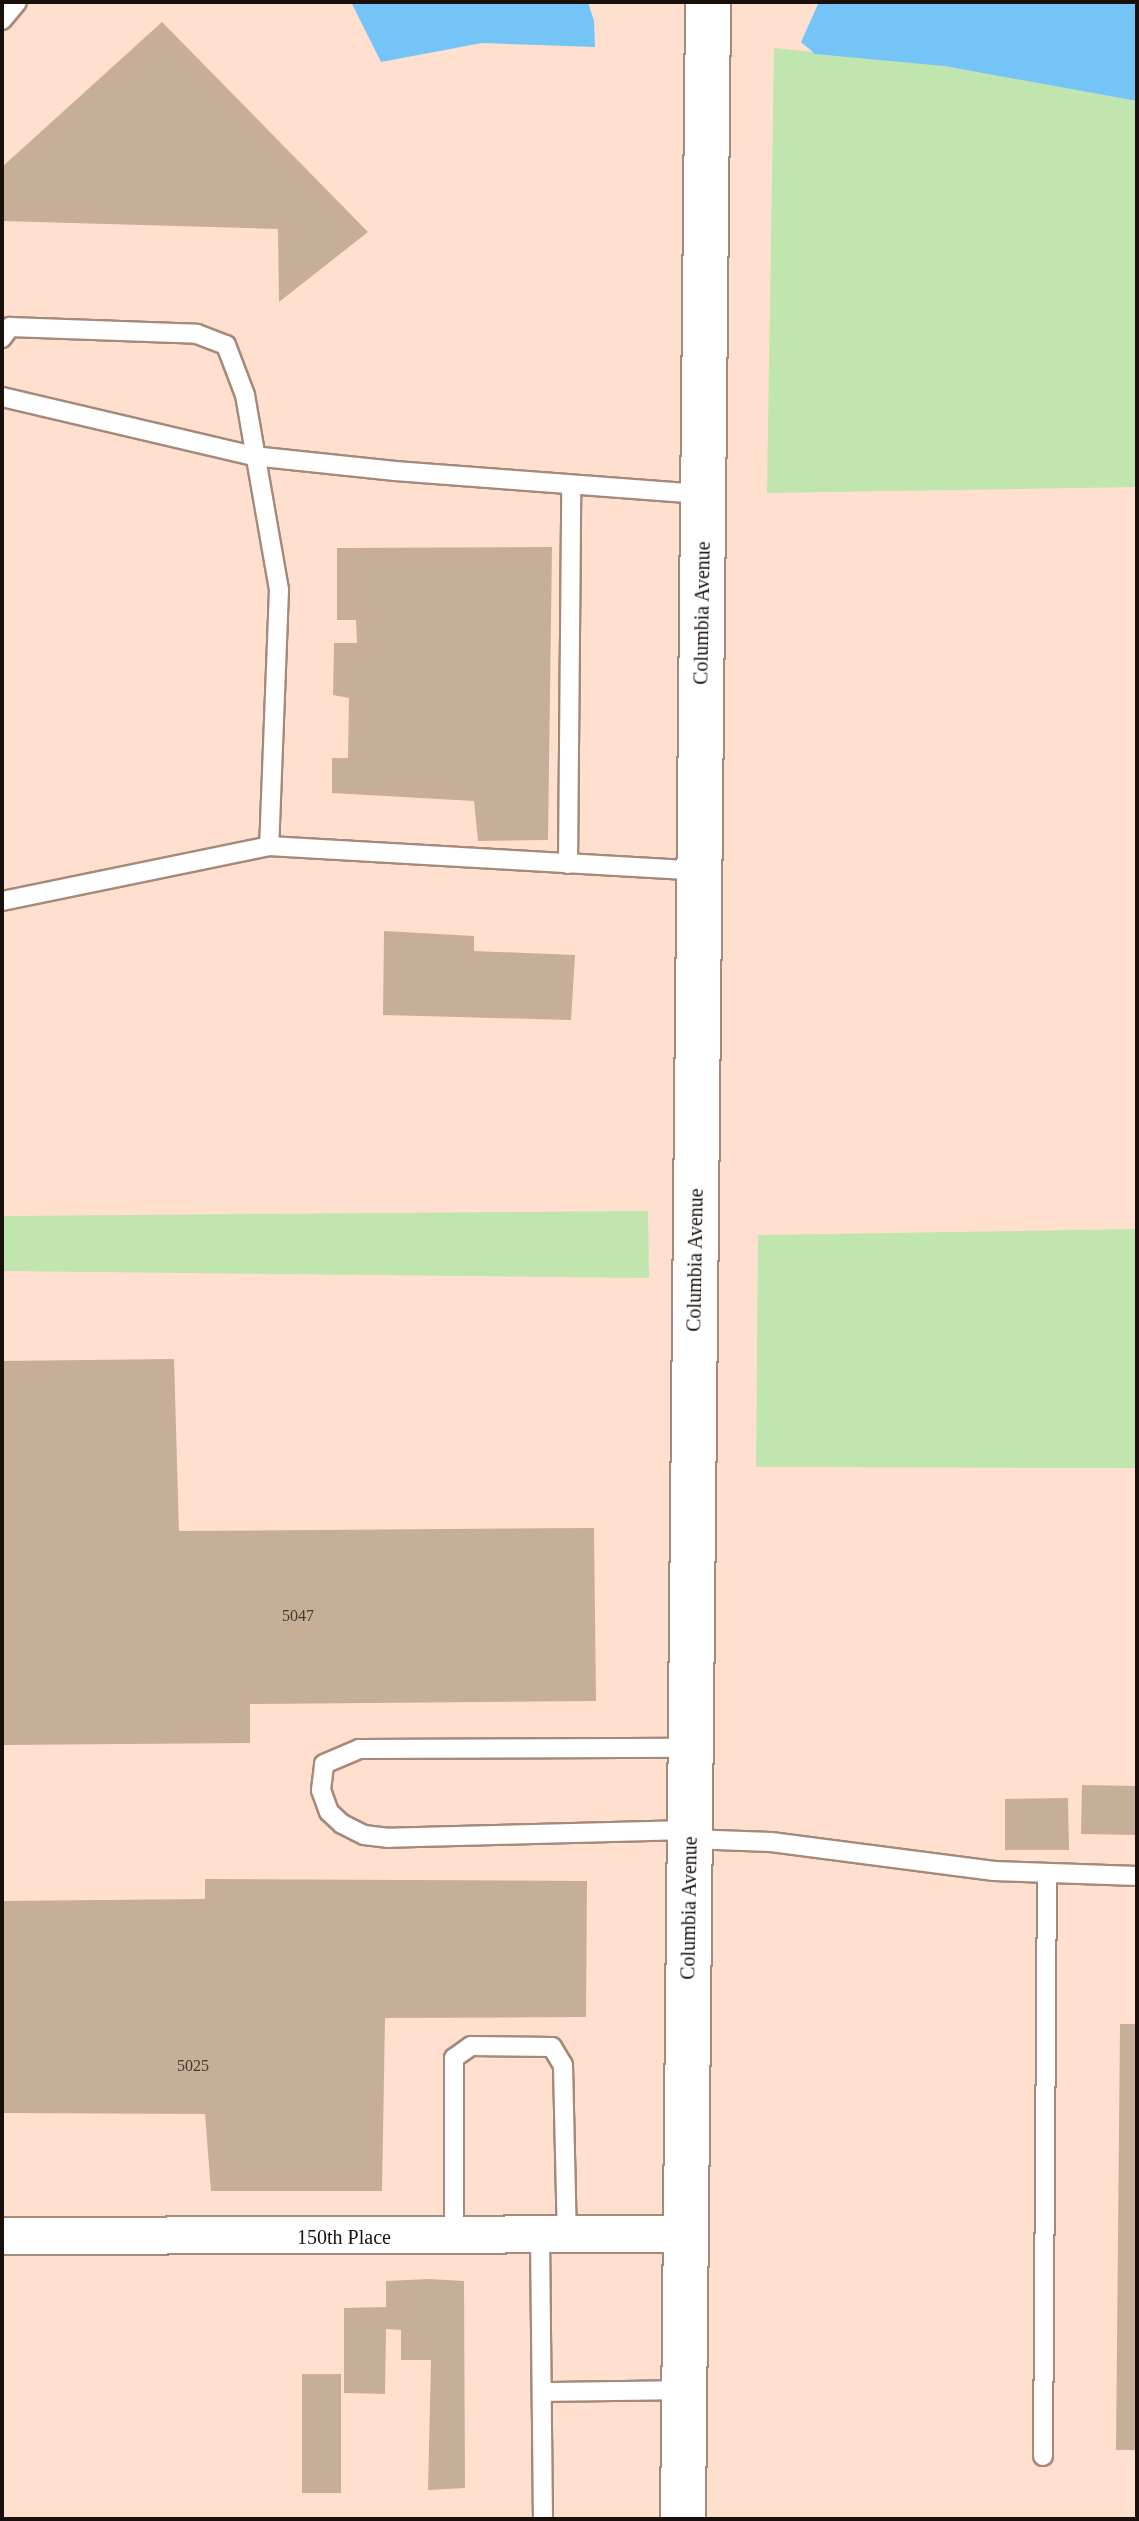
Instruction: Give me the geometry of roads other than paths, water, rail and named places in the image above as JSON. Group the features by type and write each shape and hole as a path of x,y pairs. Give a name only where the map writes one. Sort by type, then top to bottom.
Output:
{"street":[{"name":"Columbia Avenue","path":"683,2519 708,2"},
{"name":"150th Place","path":"2,2236 685,2234"}],"lane":[{"path":"2,20 17,2"},
{"path":"2,338 10,327 197,334 226,345 245,395 253,456 279,590 269,846"},
{"path":"2,397 253,456 703,494"},
{"path":"568,864 571,485"},
{"path":"2,901 269,846 699,871"},
{"path":"690,1748 359,1749 324,1764 321,1790 329,1812 342,1824 364,1835 389,1838 689,1835 771,1842 994,1871 1137,1876"},
{"path":"1043,2456 1047,1874"},
{"path":"454,2237 454,2058 471,2046 552,2047 563,2065 544,2392 543,2519"},
{"path":"544,2392 684,2390"}],"water":[{"path":"351,2 588,2 594,21 595,47 482,43 381,62"},
{"path":"819,2 1137,2 1137,101 944,66 815,54 801,42"}]}
